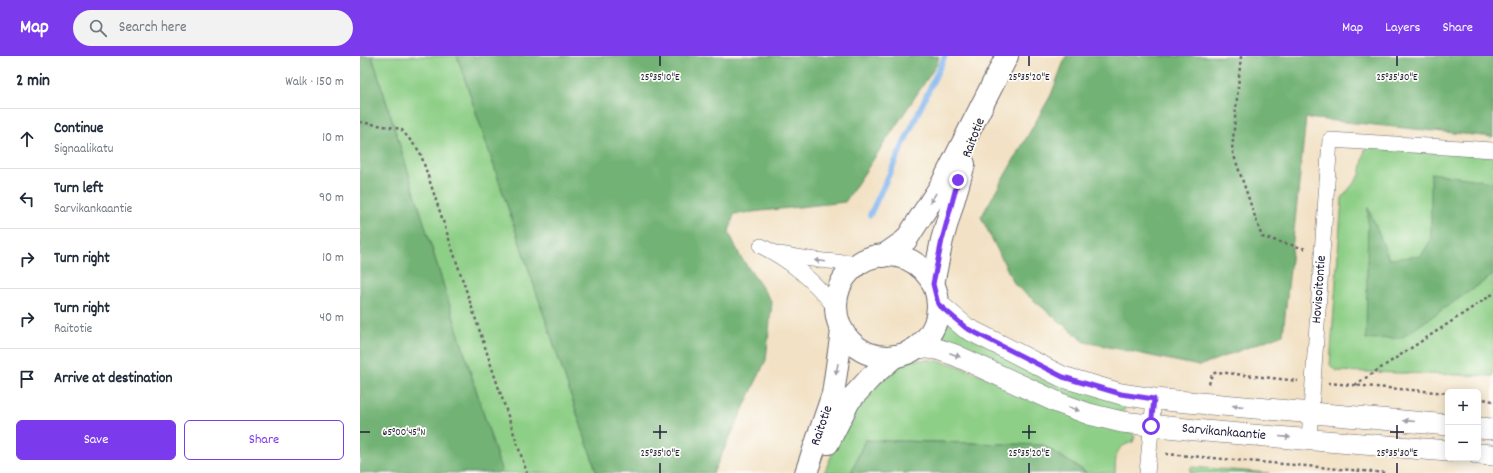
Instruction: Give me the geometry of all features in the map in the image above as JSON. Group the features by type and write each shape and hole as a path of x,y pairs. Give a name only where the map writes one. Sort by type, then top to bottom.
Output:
{"main road":[{"name":"Raitotie","path":"883,256 906,240 942,184 1005,60"},
{"name":"Raitotie","path":"935,294 942,240 958,180 1005,60"},
{"path":"883,256 896,256 919,266 935,294 937,317 933,328 917,347 895,356 883,357 871,354 850,341 842,330 836,309 838,294 842,282 850,272 859,263 871,258 883,256"},
{"name":"Raitotie","path":"806,473 832,394 842,330"},
{"name":"Raitotie","path":"813,473 850,401 871,377 895,356"}],"street":[{"name":"Hovisoitontie","path":"1309,439 1330,140 1493,150"},
{"path":"836,309 820,290 793,266 767,249 806,259 840,263 859,263"},
{"name":"Sarvikankaantie","path":"935,294 966,328 1063,377 1121,394 1154,399 1445,425"},
{"name":"Sarvikankaantie","path":"917,347 937,349 955,355 1059,403 1089,414 1151,426 1445,451"},
{"path":"1147,473 1154,399"},
{"path":"1481,428 1493,429"},
{"path":"1481,454 1493,455"}],"path":[{"path":"1241,56 1232,150 1262,237 1322,253"},
{"path":"360,122 401,129 420,152 527,473"},
{"path":"1355,385 1493,294"},
{"path":"1481,399 1493,401"},
{"path":"1165,460 1165,454 1387,473"}],"green space":[{"path":"360,56 372,56 502,473 360,473"},
{"path":"372,56 457,56 597,473 502,473"},
{"path":"457,56 939,56 937,64 845,202 734,214 729,232 740,256 772,302 766,360 713,473 597,473"},
{"path":"1066,56 1493,56 1493,137 1306,118 1283,334 1199,366 1085,342 1015,285 981,217 1051,95"},
{"path":"1366,145 1493,156 1493,376 1336,371 1330,365 1342,198 1360,175"},
{"path":"1431,173 1493,182 1493,275 1401,338 1366,339 1368,207 1389,259 1421,256 1431,240"},
{"path":"944,320 1121,402 1125,407 1124,411 1117,413 1091,408 934,341"},
{"path":"912,360 932,360 953,364 1127,430 1135,436 1133,442 1122,447 1117,453 1115,473 1087,473 1043,445 865,440 851,473 824,473 857,402 899,364"},
{"path":"865,440 1043,445 1087,473 851,473"},
{"path":"1191,467 1270,473 1190,473"}],"waterway":[{"path":"870,215 945,56"}],"route":[{"path":"958,180 942,240 933,284 937,295 938,304 966,328 1063,377 1121,394 1154,399 1151,426"}]}
